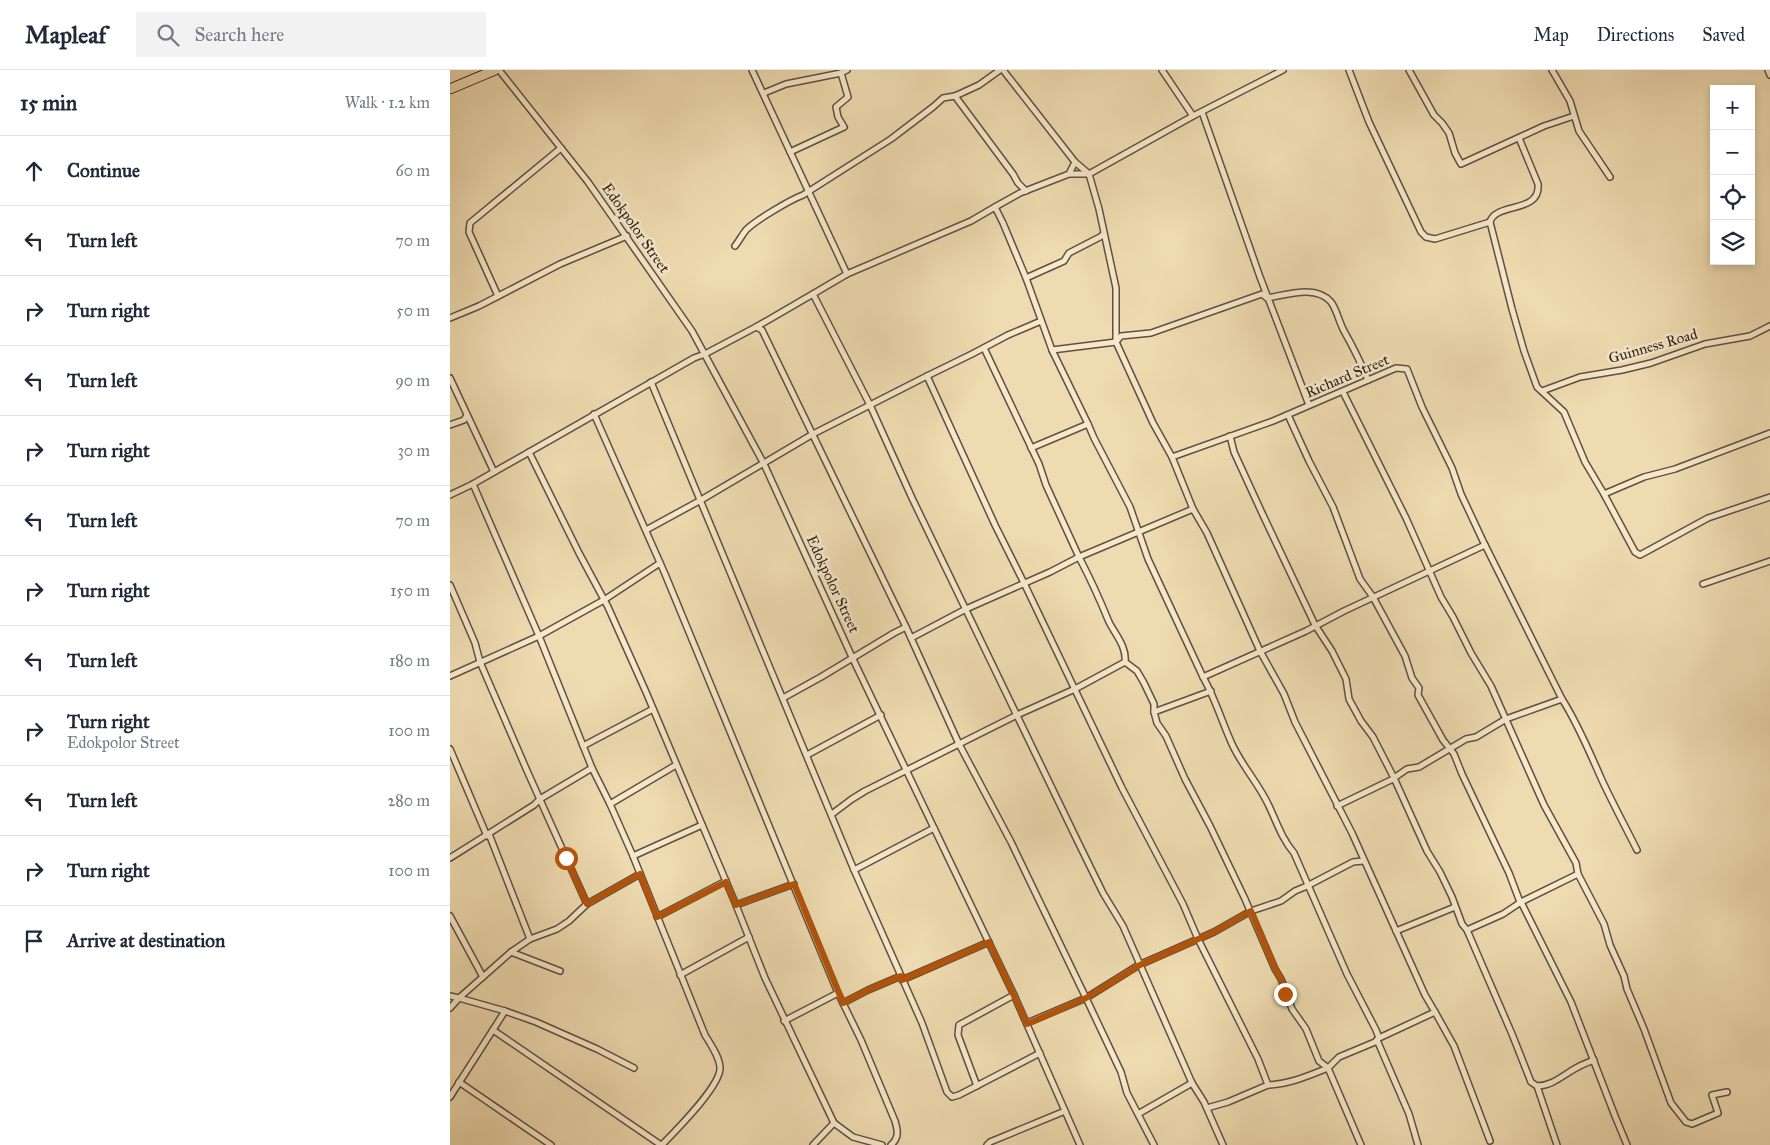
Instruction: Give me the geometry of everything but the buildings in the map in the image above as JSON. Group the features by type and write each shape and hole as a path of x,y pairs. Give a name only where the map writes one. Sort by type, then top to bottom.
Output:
{"highway":[{"path":"450,89 495,70"}],"street":[{"name":"Edokpolor Street","path":"499,70 588,182 692,331 705,354 764,464 852,657 1014,995 1080,1145"},
{"path":"752,70 764,92 847,274"},
{"path":"764,92 786,84 841,73 847,70"},
{"path":"735,246 747,229 759,220 790,200 803,195 890,139 943,98 954,96 979,85 1002,70 1075,162 1089,174 1099,209 1116,288 1116,342 1153,423 1172,457 1193,509 1207,533 1260,651 1284,694 1295,722 1352,833 1363,861 1435,1012 1454,1046 1490,1141"},
{"path":"1162,70 1193,116"},
{"path":"450,495 474,484 594,414 694,358 756,327 847,274 971,221 1026,191 1069,174 1089,174 1193,116 1283,70"},
{"path":"1349,70 1369,122 1421,232 1426,237 1435,239 1490,222"},
{"path":"1409,70 1434,115 1448,133 1461,164 1544,126 1574,116"},
{"path":"1552,70 1570,101 1579,131 1610,177"},
{"path":"1768,70 1770,75"},
{"path":"790,152 844,127 838,117 836,107 848,97 841,73"},
{"path":"954,96 1013,174 1018,184 1026,191"},
{"path":"1202,112 1267,298 1309,405"},
{"path":"1519,138 1538,184 1539,191 1534,199 1494,215 1490,222 1500,266 1524,351 1537,386 1564,412 1585,462 1635,552 1640,555 1708,518 1770,497"},
{"path":"498,296 471,238 468,229 470,223 561,148"},
{"path":"1069,174 1075,162"},
{"path":"995,207 1026,278 1052,350 1094,438 1130,507 1152,566 1211,691 1232,745 1269,806 1276,827 1294,853 1346,974 1368,1013 1404,1099 1418,1145"},
{"path":"1026,278 1064,261 1069,253 1104,234"},
{"path":"450,318 479,306 560,264 627,236"},
{"path":"1052,350 1116,342 1121,336 1151,332 1262,294 1267,298 1298,292 1310,292 1326,298 1331,303 1343,329 1357,352 1368,380"},
{"path":"813,294 870,405 1103,893 1123,926 1192,1083 1207,1108 1224,1145"},
{"path":"646,530 764,464 813,434 1008,335 1041,322"},
{"name":"Guinness Road","path":"1542,391 1580,377 1652,362 1705,344 1750,336 1770,326"},
{"path":"756,327 762,330 813,434 906,627 959,744 1011,842 1121,1072 1127,1093 1154,1145"},
{"path":"984,348 1118,638 1126,656 1125,662"},
{"name":"Richard Street","path":"1172,457 1288,415 1396,368 1407,368 1422,407 1452,468 1461,494 1485,545"},
{"path":"927,376 992,518 1122,788 1183,904 1198,939 1258,1059 1268,1085"},
{"path":"450,378 494,472"},
{"path":"651,382 782,698 808,755 854,870 922,1024 947,1092 952,1097 959,1095 1040,1053"},
{"path":"1343,392 1406,518 1429,572 1471,653 1492,686 1544,805 1576,863 1578,874 1604,924 1610,946 1624,976 1627,989 1671,1103 1686,1122 1692,1124 1718,1114 1712,1095 1727,1092"},
{"path":"594,414 646,530 838,993 861,1040 895,1121 898,1131 897,1140 891,1145"},
{"path":"450,425 464,420 468,415"},
{"path":"1288,415 1333,507 1360,579 1373,597 1405,656 1412,678 1420,688 1418,695 1450,749 1521,902 1571,1002 1614,1116 1628,1145"},
{"path":"1031,448 1088,424"},
{"path":"1604,494 1770,433"},
{"path":"1230,436 1238,461 1315,625 1332,651 1346,679 1349,699 1372,737 1427,851 1452,897 1531,1082 1537,1086 1544,1086 1579,1066 1594,1060"},
{"path":"529,452 604,600 653,709 765,978 834,1122 853,1137 882,1145"},
{"path":"474,484 539,636 582,746 633,856 705,1035 719,1059 721,1070 716,1083 694,1111 662,1145 493,1030"},
{"path":"910,638 966,609 1050,572 1079,557 1193,509"},
{"path":"1203,677 1306,631 1373,597 1485,545 1562,699 1573,716 1636,850"},
{"path":"1703,584 1770,560"},
{"path":"450,676 539,636 604,600 660,563"},
{"path":"450,585 475,643 480,662 587,904"},
{"path":"782,698 906,627"},
{"path":"832,814 852,799 1017,715 1075,689 1125,662"},
{"path":"1125,662 1138,671 1154,704 1154,712 1158,723 1251,911 1292,1009 1306,1029 1319,1061 1328,1068 1361,1145"},
{"path":"1154,712 1211,691"},
{"path":"1337,806 1407,769 1419,766 1466,739 1476,737 1506,719 1562,699"},
{"path":"582,746 653,709"},
{"path":"808,755 881,715"},
{"path":"450,749 488,835 530,939"},
{"path":"610,804 676,765"},
{"path":"450,858 534,805 540,799 592,768"},
{"path":"633,856 702,825"},
{"path":"854,870 934,828"},
{"path":"1027,1024 1086,998 1140,965 1214,932 1251,911 1281,901 1295,891 1353,862 1363,861"},
{"path":"450,1008 510,952 530,939 557,929 569,921 587,904 640,874"},
{"path":"1467,930 1503,914 1521,902 1578,874"},
{"path":"657,917 726,882"},
{"path":"736,905 794,884"},
{"path":"1396,931 1455,907"},
{"path":"450,916 483,977"},
{"path":"680,975 749,937"},
{"path":"843,1003 868,990 989,942"},
{"path":"510,952 560,971"},
{"path":"784,1021 838,993"},
{"path":"977,1086 958,1035 959,1025 1014,995"},
{"path":"450,996 504,1011 568,1036 634,1068"},
{"path":"450,1097 504,1011"},
{"path":"1207,1108 1228,1102 1268,1085 1302,1079 1328,1068 1339,1057 1435,1012"},
{"path":"459,1082 551,1145"},
{"path":"1138,1114 1192,1083"},
{"path":"1537,1086 1557,1145"},
{"path":"986,1145 1065,1111"},
{"path":"813,1145 834,1122"}],"route":[{"path":"566,858 587,904 640,874 657,917 726,882 736,905 794,884 843,1003 901,976 902,980 924,972 989,942 1027,1024 1086,998 1140,965 1214,932 1251,911 1281,979 1285,994"}]}
